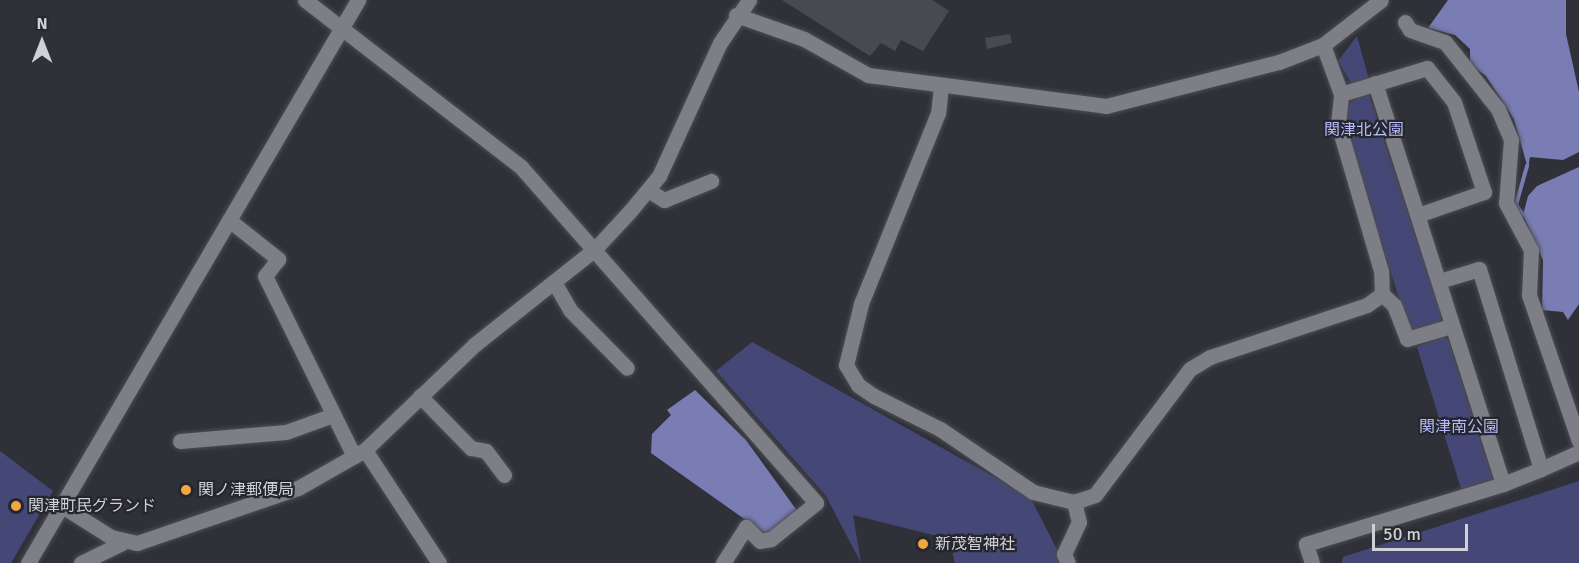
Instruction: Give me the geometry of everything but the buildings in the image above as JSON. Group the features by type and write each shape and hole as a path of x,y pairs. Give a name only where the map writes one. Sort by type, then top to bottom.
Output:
{"street":[{"path":"305,0 339,29 486,136 521,167 816,503 771,539 760,541 746,527 723,563"},
{"path":"28,563 358,0"},
{"path":"81,563 122,543 227,515 298,488 360,453 420,396 594,250 648,190 736,15 749,0"},
{"path":"736,15 804,39 868,75 1106,106 1279,62 1323,45 1381,0"},
{"path":"1406,22 1410,30 1445,42 1498,109 1511,140 1506,203 1531,250 1529,295 1579,441"},
{"path":"1323,45 1341,94 1338,124 1381,271 1382,294 1394,305 1407,339 1451,326"},
{"path":"1341,94 1426,68 1454,102 1484,192 1418,215"},
{"path":"1375,83 1503,484"},
{"path":"941,86 938,113 861,304 846,365 858,385 874,396 940,429 1033,492 1074,502 1095,495 1190,369 1210,357 1367,305 1382,294"},
{"path":"648,190 664,200 711,181"},
{"path":"229,220 278,260 265,276 333,415 440,563"},
{"path":"1439,281 1479,269 1541,469"},
{"path":"554,282 570,310 627,368"},
{"path":"420,396 471,448 486,451 504,475"},
{"path":"180,441 286,432 333,415"},
{"path":"1312,563 1306,544 1503,484 1579,452"},
{"path":"1068,563 1064,554 1079,522 1074,502"},
{"path":"62,506 122,543"}],"green space":[{"path":"1357,36 1369,80 1353,86 1338,61"},
{"name":"関津北公園","path":"1368,92 1442,315 1440,322 1414,330 1408,326 1345,130 1345,105"},
{"name":"関津南公園","path":"1442,336 1448,339 1494,482 1463,495 1417,347"},
{"path":"752,342 1030,497 1064,563 955,563 949,539 853,515 861,563 826,496 716,371"},
{"name":"関津町民グランド","path":"0,451 53,491 11,563 0,563"},
{"path":"1579,481 1579,563 1342,563 1343,557"}],"shaded area":[{"path":"1448,0 1566,0 1566,34 1579,92 1579,152 1563,160 1530,157 1528,169 1514,119 1486,76 1470,64 1470,49 1455,35 1428,28"},
{"path":"1579,167 1579,304 1568,320 1563,312 1542,310 1543,260 1523,215 1528,196 1537,186"},
{"path":"695,390 746,440 798,512 767,535 651,453 652,434 671,415 667,410"}],"waterway":[{"path":"1523,215 1516,205 1527,166"}],"place":[{"name":"関ノ津郵便局","path":"186,490"},
{"name":"関津町民グランド","path":"16,506"},
{"name":"新茂智神社","path":"923,544"}]}
